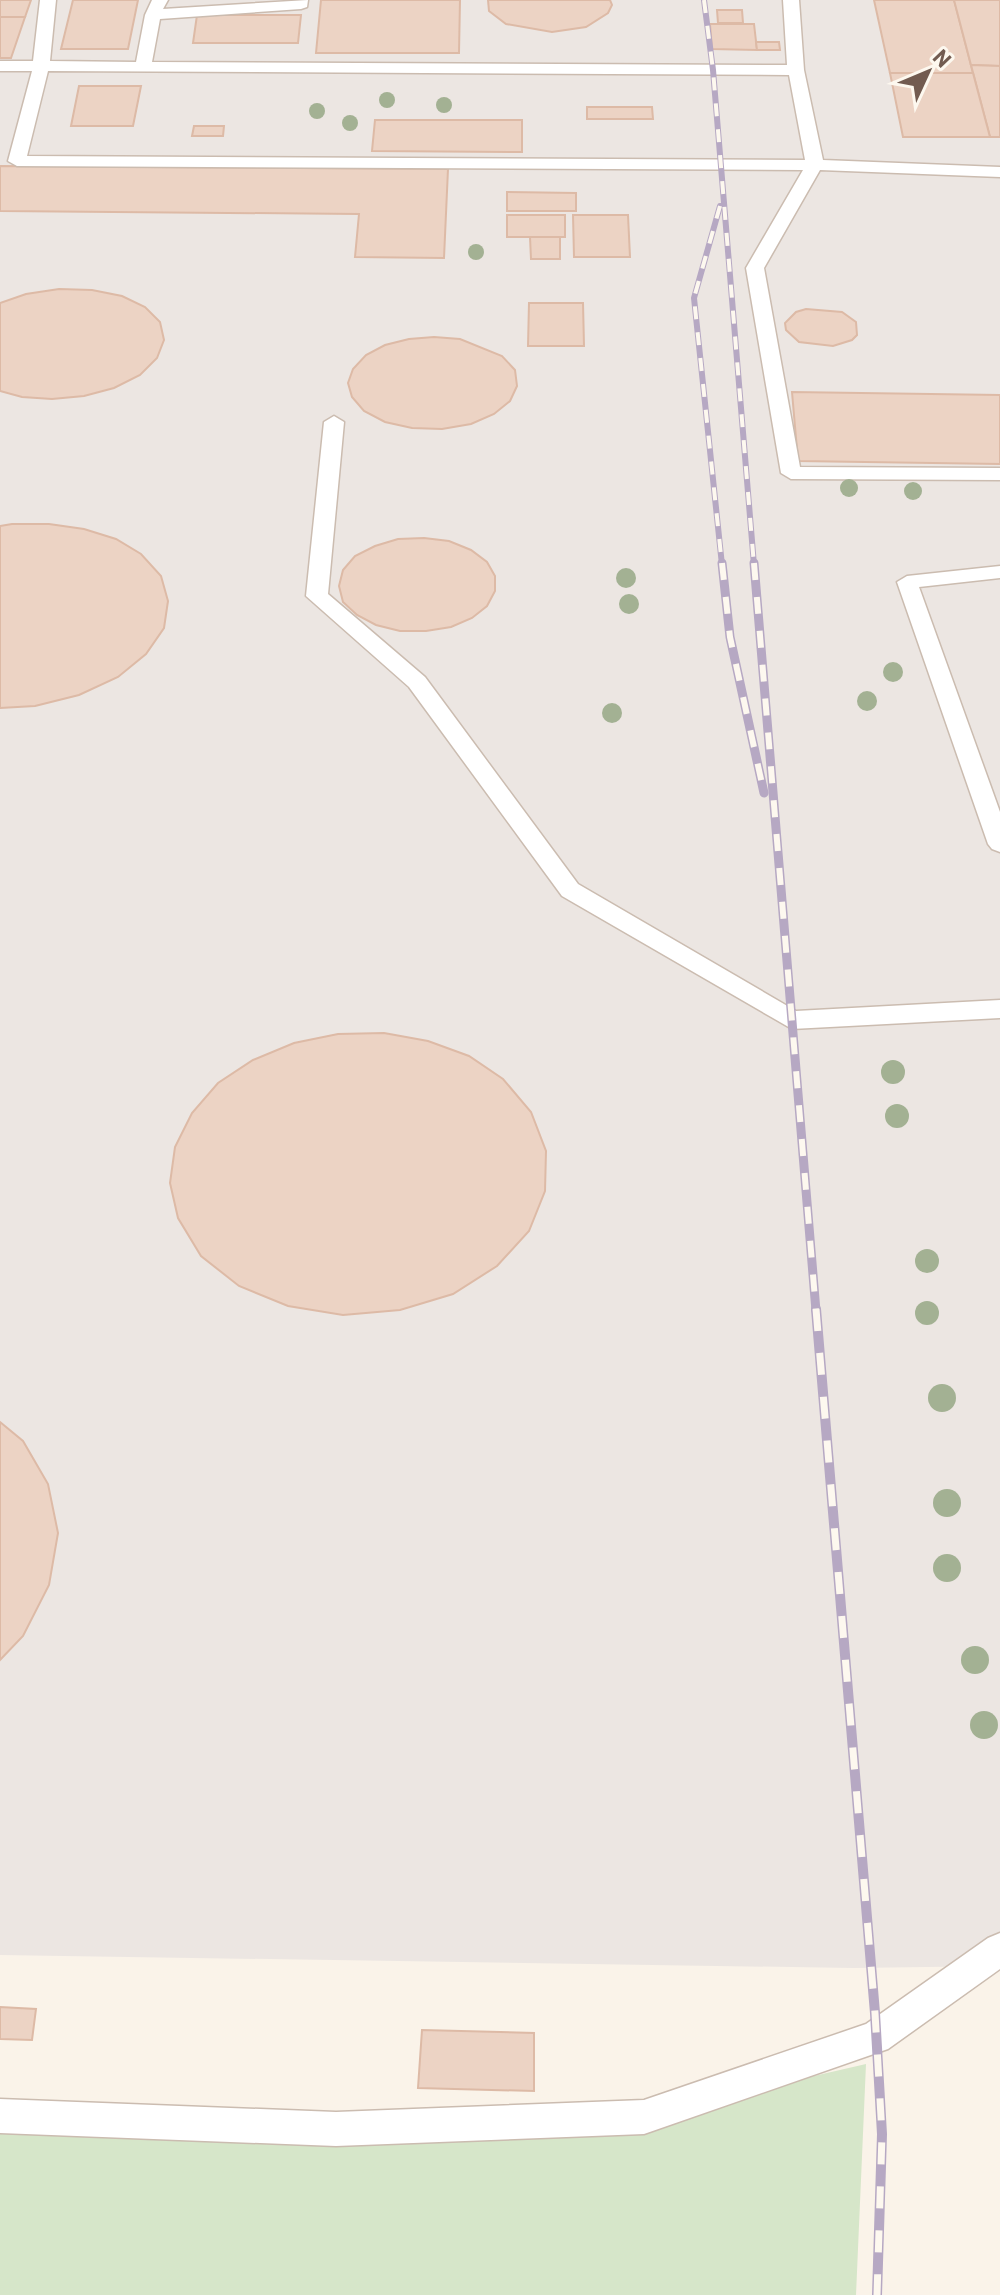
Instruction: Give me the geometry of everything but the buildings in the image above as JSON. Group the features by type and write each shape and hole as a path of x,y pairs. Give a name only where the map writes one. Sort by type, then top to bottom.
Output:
{"lane":[{"path":"48,0 41,67 17,161 815,165 1000,172"},
{"path":"143,66 156,8 301,4 300,0"},
{"path":"791,0 796,70 815,165 755,268 791,473 1000,474"},
{"path":"0,66 796,70"},
{"path":"334,422 317,596 417,682 480,763 570,890 792,1020 1000,1009"},
{"path":"1000,572 907,582 1000,844"},
{"path":"0,2116 336,2129 644,2117 876,2037 1000,1949"}],"shaded area":[{"path":"0,0 1000,0 1000,1966 853,1968 0,1955"}],"green space":[{"path":"866,2064 856,2295 0,2295 0,2117 667,2110"}],"railway":[{"path":"704,0 713,70 754,565"},
{"path":"720,206 694,298 722,565"},
{"path":"722,563 730,637 764,793"},
{"path":"754,563 816,1311"},
{"path":"816,1309 875,2013 882,2134 877,2295"}]}
